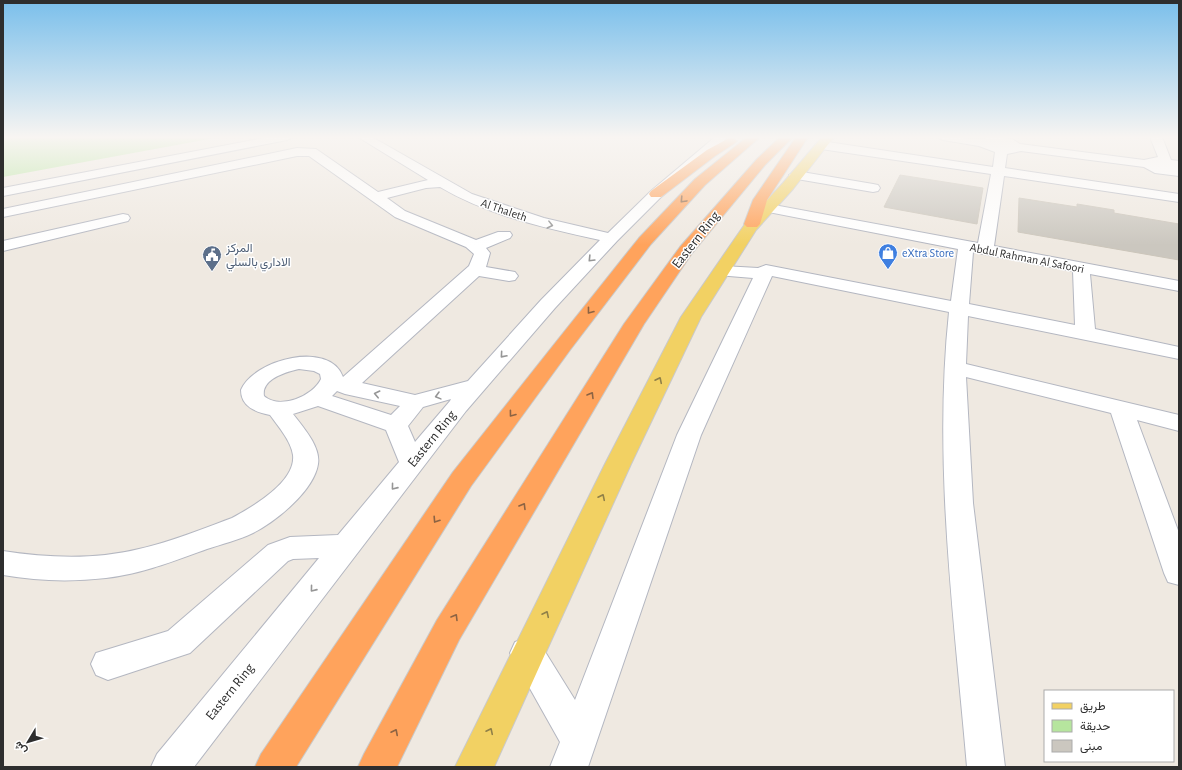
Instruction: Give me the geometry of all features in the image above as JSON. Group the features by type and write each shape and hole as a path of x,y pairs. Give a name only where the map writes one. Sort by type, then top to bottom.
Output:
{"highway":[{"path":"656,194 684,173"},
{"path":"274,767 462,480 563,346 645,241 700,182 711,173"},
{"name":"Eastern Ring","path":"377,767 448,630 634,324 686,250 752,173"},
{"path":"762,208 790,173"}],"main road":[{"path":"474,767 621,457 690,317 723,271 762,208 798,173"}],"street":[{"path":"3,185 83,173"},
{"path":"133,173 142,184"},
{"path":"160,173 165,179"},
{"path":"3,212 196,173"},
{"path":"331,389 332,376 329,370 316,364 299,363 274,369 255,383 252,390 252,398 257,404 278,409 299,406 331,389 475,270 480,263 482,253 475,246 406,217 380,191 348,173"},
{"path":"380,191 425,173"},
{"name":"Al Thaleth","path":"425,173 467,197 514,215 570,230 615,234"},
{"name":"Al Thaleth","path":"449,173 459,179 504,198 615,234"},
{"name":"Eastern Ring","path":"170,767 476,386 548,304 615,234 656,194 680,173"},
{"path":"985,246 998,173"},
{"path":"1004,173 1179,198 1174,173"},
{"path":"3,192 72,175"},
{"path":"72,175 82,196"},
{"path":"796,176 873,188"},
{"path":"380,191 442,183"},
{"name":"Abdul Rahman Al Safoori","path":"762,208 1179,277"},
{"name":"Abdul Rahman Al Safoori","path":"762,208 966,246 985,246 1081,268 1179,286"},
{"path":"3,246 123,218"},
{"path":"475,246 504,235"},
{"path":"3,250 48,240"},
{"path":"966,246 958,308 955,414 964,556 986,767"},
{"path":"1081,268 1085,333"},
{"path":"475,270 509,276"},
{"path":"574,752 689,434 766,270 1179,353"},
{"path":"723,271 763,274"},
{"path":"956,368 1179,423"},
{"path":"331,389 415,402 476,386"},
{"path":"331,389 396,425 412,464"},
{"path":"396,425 415,402"},
{"path":"3,564 55,569 90,569 140,561 228,531 255,519 285,494 297,481 303,472 306,461 305,454 301,446 278,409"},
{"path":"1120,409 1179,573"},
{"path":"108,664 178,643 278,553 290,548 347,546"},
{"path":"527,653 574,752"}],"green space":[{"path":"3,173 25,173 3,177"}],"building":[{"path":"900,175 983,188 977,224 884,207"},
{"path":"1019,198 1077,207 1077,204 1114,210 1114,213 1179,224 1179,260 1018,232"}],"place":[{"name":"eXtra Store","path":"888,270"},
{"name":"المركز الاداري بالسلي","path":"212,272"}]}
